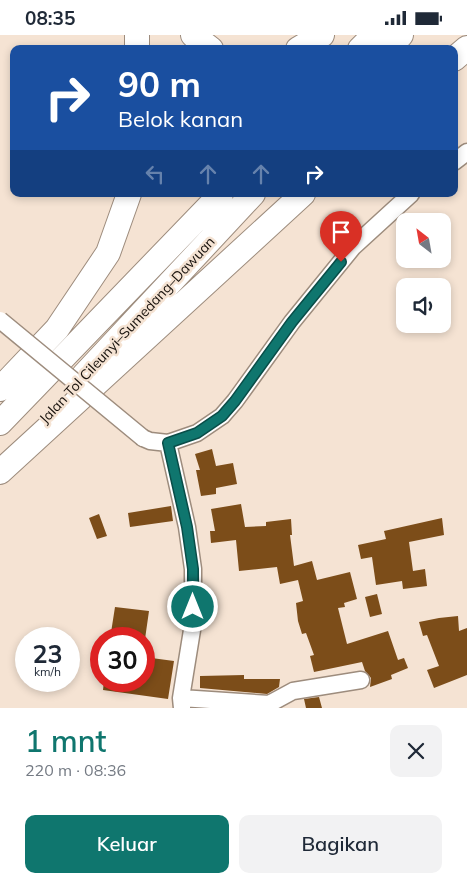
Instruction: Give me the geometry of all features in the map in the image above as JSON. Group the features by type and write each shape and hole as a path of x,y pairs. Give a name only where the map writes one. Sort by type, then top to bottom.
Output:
{"highway":[{"path":"193,35 206,45"},
{"path":"305,45 322,35"},
{"path":"364,45 374,35"},
{"path":"392,45 401,35"},
{"path":"0,389 57,329 108,253 128,197"},
{"name":"Jalan Tol Cileunyi–Sumedang–Dawuan","path":"0,423 218,197"},
{"name":"Jalan Tol Cileunyi–Sumedang–Dawuan","path":"0,466 250,197"},
{"path":"0,471 300,197"}],"street":[{"path":"0,320 143,438 150,441 168,443 197,433 222,416 292,322 353,247 408,197"},
{"path":"168,443 187,527 193,569 193,625 181,703 269,704 293,691 361,680"}],"building":[{"path":"212,449 216,466 233,463 237,484 216,488 216,494 201,496 196,470 200,470 195,454"},
{"path":"241,504 245,527 266,526 266,522 291,519 292,535 290,535 294,566 312,561 317,580 350,572 357,599 344,603 345,607 338,608 347,644 388,631 398,660 404,658 408,668 391,675 392,679 370,687 371,678 365,671 362,662 314,672 310,656 314,655 306,633 302,634 298,621 296,603 303,601 298,580 280,584 277,567 239,571 236,540 211,543 210,531 215,531 211,509"},
{"path":"171,506 173,521 130,527 128,513"},
{"path":"99,514 107,536 97,539 89,518"},
{"path":"442,518 444,535 409,542 413,571 425,569 427,586 403,589 402,581 376,585 372,557 361,559 358,545 386,539 384,531"},
{"path":"377,594 382,614 370,617 365,597"},
{"path":"115,607 149,611 147,627 112,627"},
{"path":"458,616 459,631 467,628 467,675 434,688 427,670 439,666 427,635 423,636 419,622"},
{"path":"155,658 174,661 168,699 117,692 155,692"},
{"path":"244,675 244,679 280,679 279,687 267,694 200,688 200,676"},
{"path":"319,697 322,708 306,708 304,699"}],"route":[{"path":"193,607 193,569 187,527 168,443 197,433 222,416 292,322 341,262"}]}
